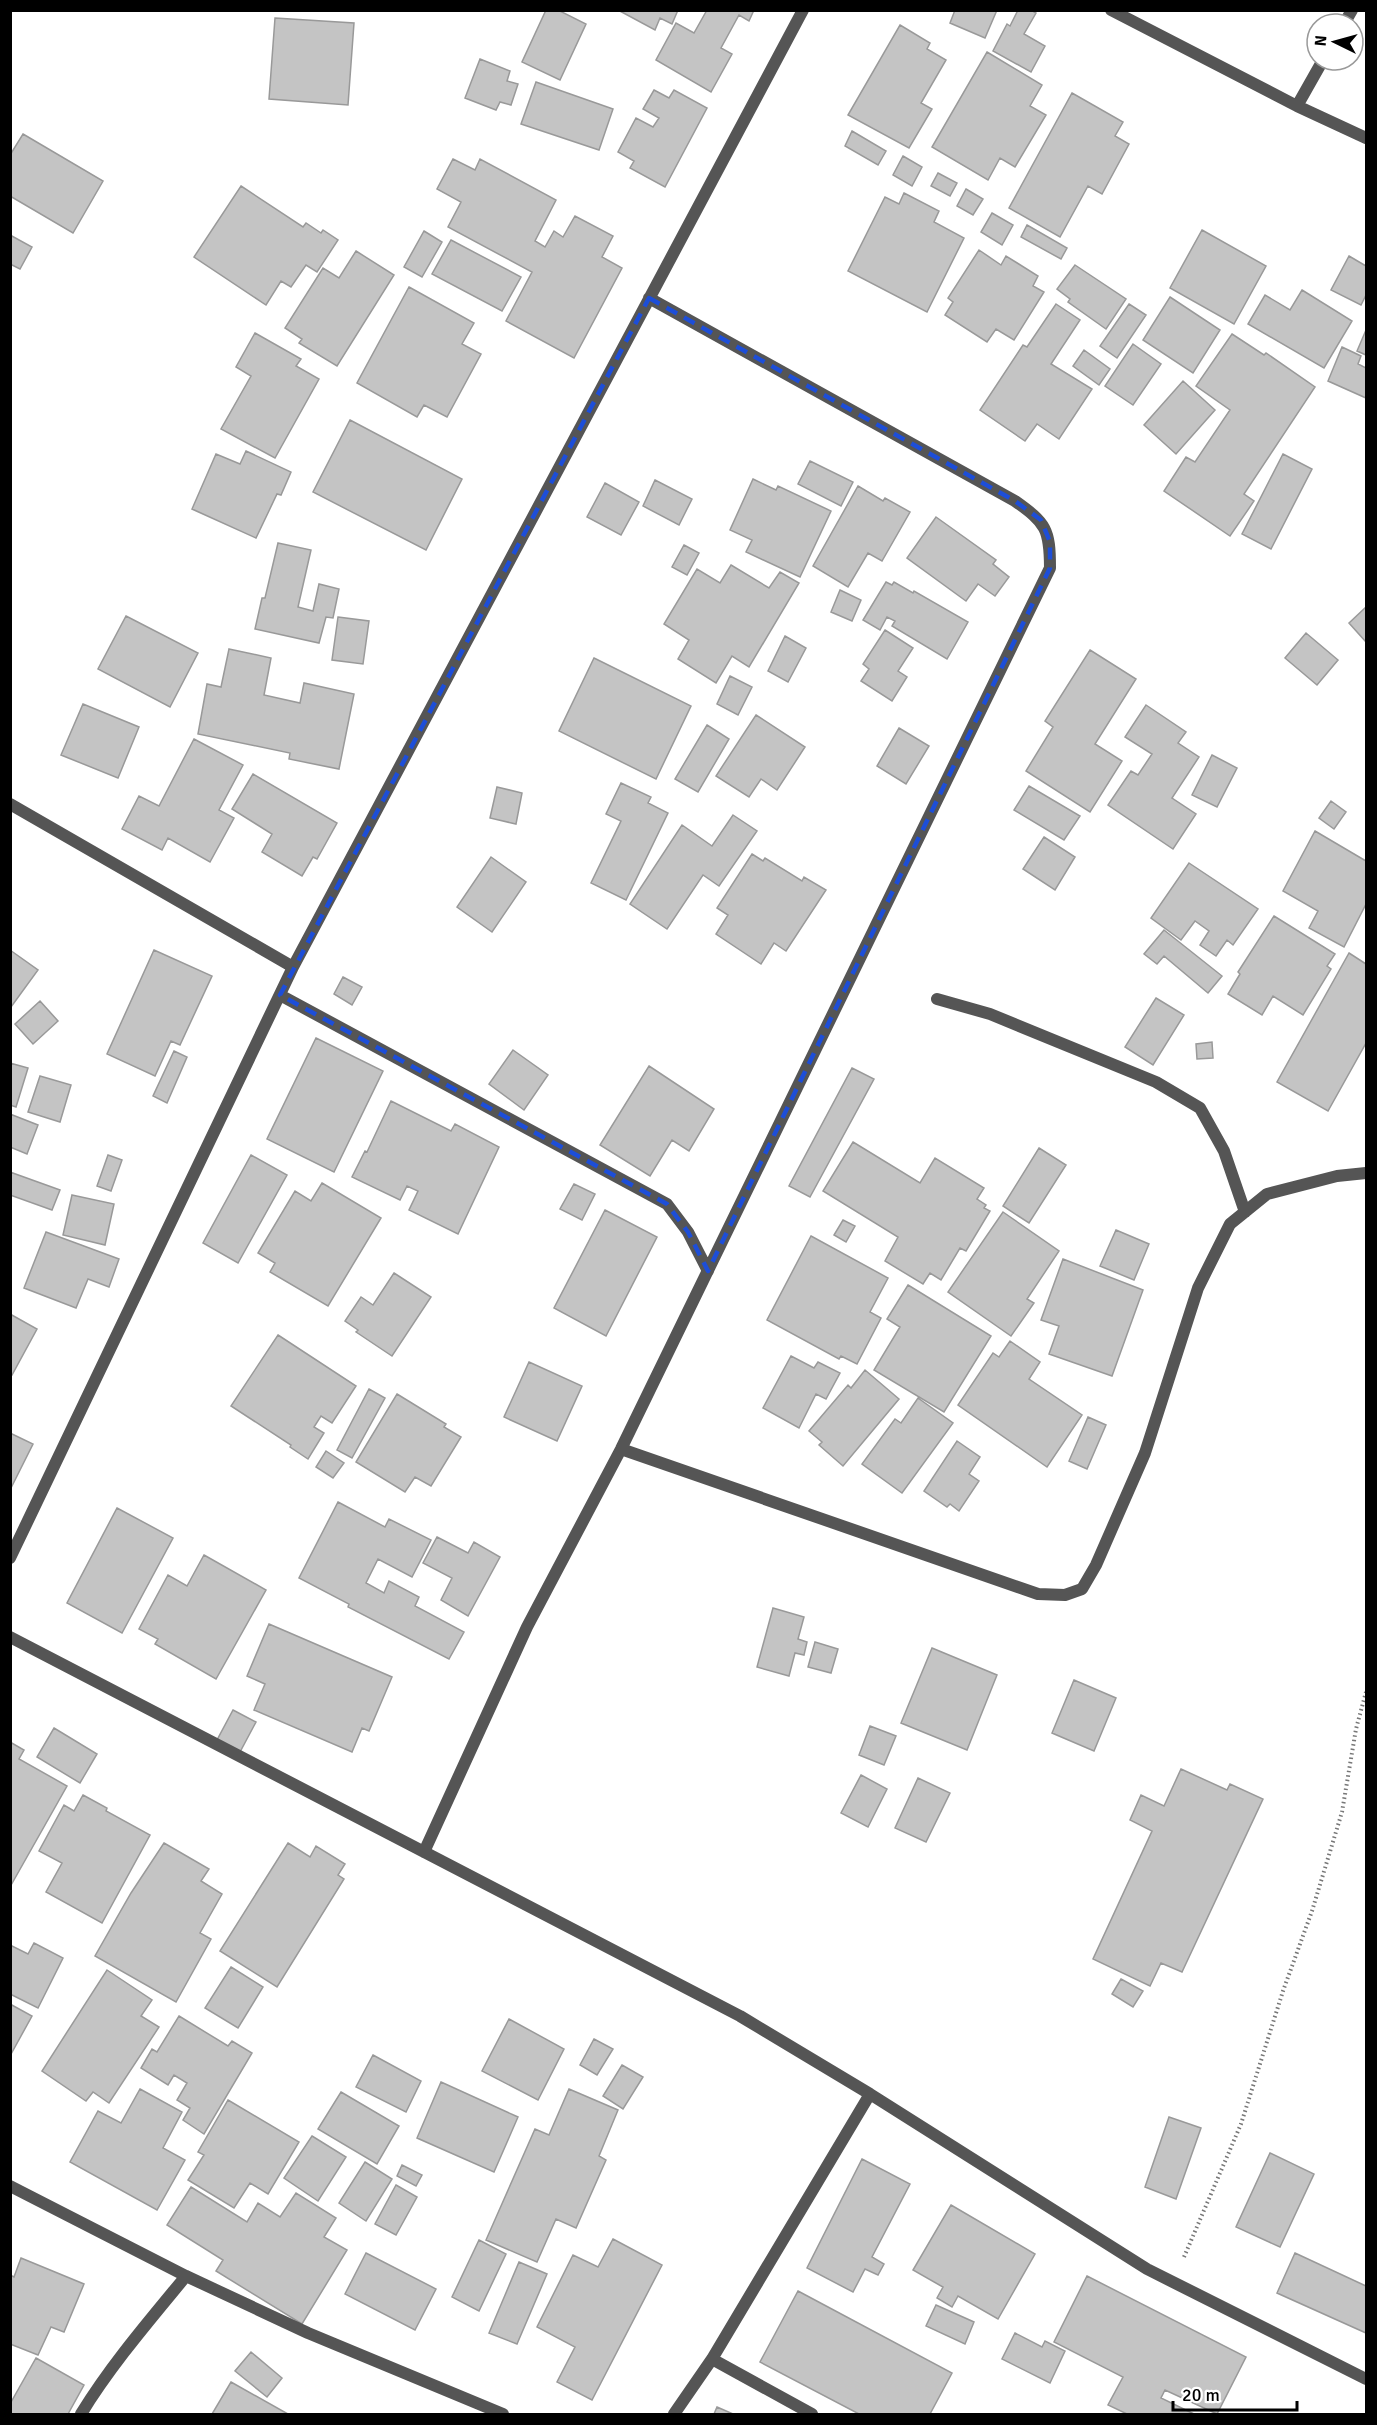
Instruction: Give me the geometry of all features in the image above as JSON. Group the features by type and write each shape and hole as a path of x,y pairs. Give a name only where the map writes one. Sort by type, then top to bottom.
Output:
{"street":[{"path":"10,1558 293,967 802,10"},
{"path":"1111,10 1297,106 1366,138"},
{"path":"1297,106 1316,72"},
{"path":"424,1852 527,1627 621,1449 1050,568 1050,542 1041,520 1015,501 649,298"},
{"path":"10,804 293,967"},
{"path":"280,995 667,1204 688,1232 708,1271"},
{"path":"937,999 990,1014 1156,1082 1200,1108 1224,1151 1245,1212"},
{"path":"621,1449 1038,1594 1065,1595 1082,1589 1096,1565 1145,1453 1198,1288 1230,1224 1267,1194 1337,1176 1366,1173"},
{"path":"10,1637 740,2016 870,2094 1147,2269 1366,2379"},
{"path":"674,2415 712,2359 870,2094"},
{"path":"10,2186 186,2276 308,2333 503,2415"},
{"path":"81,2415 94,2392 186,2276"},
{"path":"712,2359 812,2415"}],"path":[{"path":"1174,2282 1241,2124 1283,1991 1312,1911 1342,1812 1356,1729 1366,1692"}],"highlighted area":[{"path":"649,298 1015,501 1041,520 1050,542 1050,568 708,1271 688,1232 667,1204 280,995"}],"building":[{"path":"546,10 558,10 586,24 560,80 522,62"},
{"path":"618,10 678,10 672,24 660,18 655,30"},
{"path":"707,10 754,10 749,21 739,15 721,48 732,54 711,92 656,60 676,23 694,33"},
{"path":"955,10 997,10 985,38 950,23"},
{"path":"1018,10 1031,10 1036,13 1024,34 1045,46 1031,72 993,51 1007,24 1010,26"},
{"path":"275,18 354,23 348,105 269,99"},
{"path":"900,25 930,43 927,49 946,60 921,103 932,109 909,148 848,115"},
{"path":"987,52 1042,85 1030,106 1046,115 1015,167 1000,158 988,180 932,147"},
{"path":"480,59 510,71 507,81 518,84 511,105 500,102 496,110 465,98"},
{"path":"536,82 613,109 599,150 521,124"},
{"path":"654,90 669,98 674,90 707,108 665,187 630,168 634,161 618,152 636,118 653,127 659,118 643,109"},
{"path":"1072,93 1123,122 1115,136 1129,144 1102,194 1088,186 1060,237 1009,208"},
{"path":"852,131 886,151 878,165 845,146"},
{"path":"23,134 103,181 73,233 10,196 10,155"},
{"path":"903,156 922,167 912,186 893,175"},
{"path":"453,159 475,170 480,159 556,200 535,241 545,247 554,231 563,237 575,216 613,236 602,257 622,268 574,358 506,321 532,272 448,227 461,202 437,189"},
{"path":"938,173 957,183 950,196 931,186"},
{"path":"241,186 303,227 306,223 338,240 317,272 306,265 291,287 281,281 266,305 194,257"},
{"path":"966,189 983,199 973,215 957,206"},
{"path":"904,193 939,211 934,222 964,238 927,312 848,271 885,197 899,204"},
{"path":"992,213 1013,225 1002,245 981,232"},
{"path":"1027,225 1067,248 1061,259 1021,237"},
{"path":"1202,230 1266,266 1234,324 1170,288"},
{"path":"424,231 442,242 422,277 404,267"},
{"path":"10,235 32,247 20,269 10,264"},
{"path":"451,240 521,277 502,311 432,274"},
{"path":"979,250 1001,265 1006,256 1038,276 1033,286 1044,292 1014,340 996,329 987,342 945,315 953,302 948,298"},
{"path":"356,251 394,275 337,366 299,343 302,339 285,328 323,268 339,278"},
{"path":"1349,256 1366,266 1366,295 1361,305 1331,290"},
{"path":"1075,265 1126,299 1106,329 1068,302 1070,299 1057,289"},
{"path":"409,287 474,323 462,344 481,354 447,417 424,405 417,417 357,383"},
{"path":"1302,290 1352,321 1324,368 1248,324 1265,295 1290,310"},
{"path":"1170,297 1220,330 1193,373 1143,340"},
{"path":"1056,304 1080,320 1051,364 1092,389 1059,439 1037,424 1025,441 980,410 1023,345 1027,347"},
{"path":"1129,304 1146,315 1117,358 1100,346"},
{"path":"1366,330 1366,355 1357,351"},
{"path":"255,333 301,359 296,366 319,379 275,458 221,429 251,376 236,367"},
{"path":"1232,334 1264,355 1266,353 1315,387 1244,494 1254,501 1230,536 1164,491 1186,457 1195,462 1230,410 1196,386"},
{"path":"1133,344 1161,364 1133,405 1105,386"},
{"path":"1342,347 1361,356 1358,364 1366,368 1366,398 1328,381"},
{"path":"1084,350 1110,369 1099,385 1073,366"},
{"path":"1183,381 1215,410 1176,454 1144,425"},
{"path":"350,420 462,479 426,550 313,492"},
{"path":"246,451 291,472 281,495 277,494 256,538 192,509 216,454 240,464"},
{"path":"1283,454 1312,469 1271,549 1242,534"},
{"path":"810,461 853,482 841,506 798,484"},
{"path":"753,479 776,490 778,486 831,511 800,577 746,552 752,540 730,530"},
{"path":"655,480 692,499 679,525 643,506"},
{"path":"605,483 639,502 621,535 587,517"},
{"path":"858,486 883,501 885,498 910,512 882,561 868,553 848,587 813,566"},
{"path":"936,517 996,560 993,564 1009,577 995,596 978,584 966,601 907,558"},
{"path":"278,543 311,550 298,607 313,611 319,584 339,589 333,618 326,617 319,643 255,629"},
{"path":"684,545 699,553 687,575 672,567"},
{"path":"731,565 769,588 780,572 799,583 749,667 732,656 716,683 678,659 689,640 664,624 697,569 720,583"},
{"path":"886,582 892,585 894,582 913,593 914,591 968,622 947,659 892,626 895,621 887,617 880,630 863,620"},
{"path":"840,590 861,600 852,621 831,612"},
{"path":"1366,607 1366,642 1349,623"},
{"path":"126,616 198,653 170,707 98,669"},
{"path":"338,617 369,621 363,664 332,660"},
{"path":"885,630 913,648 898,671 907,677 892,701 861,681 869,669 863,664"},
{"path":"1306,633 1338,660 1317,685 1285,658"},
{"path":"785,636 806,648 788,682 768,671"},
{"path":"229,649 271,658 264,695 300,703 304,683 354,694 339,769 289,759 290,753 198,734 207,684 221,687"},
{"path":"1090,650 1136,679 1095,744 1122,761 1090,812 1026,771 1053,727 1045,721"},
{"path":"594,658 691,706 656,779 559,731"},
{"path":"730,676 752,687 738,715 717,704"},
{"path":"83,704 139,727 118,778 61,755"},
{"path":"1146,705 1186,732 1178,743 1199,757 1172,798 1196,814 1173,849 1108,805 1131,771 1138,775 1152,754 1125,737"},
{"path":"756,715 805,747 777,790 761,779 749,797 716,776"},
{"path":"707,725 729,739 698,792 675,779"},
{"path":"899,728 929,746 906,784 877,766"},
{"path":"194,739 243,765 219,810 234,818 210,862 168,838 162,850 122,829 139,796 159,806"},
{"path":"1212,755 1237,768 1217,807 1192,795"},
{"path":"253,774 337,823 317,859 313,857 302,876 262,852 272,834 232,809"},
{"path":"621,783 651,797 648,803 668,813 626,900 591,883 621,821 606,814"},
{"path":"1029,786 1080,816 1064,840 1014,810"},
{"path":"497,787 522,793 516,824 490,818"},
{"path":"1331,801 1346,812 1334,829 1319,818"},
{"path":"733,815 757,831 719,886 703,875 667,929 630,904 682,825 712,846"},
{"path":"1315,831 1366,861 1366,904 1344,947 1309,928 1318,911 1283,891"},
{"path":"1044,837 1075,857 1055,890 1023,869"},
{"path":"752,854 763,861 765,858 802,881 804,877 826,890 786,951 774,943 761,964 716,934 728,915 717,908"},
{"path":"491,857 526,882 492,932 457,907"},
{"path":"1189,863 1258,909 1233,945 1227,940 1216,956 1200,945 1209,931 1195,921 1181,940 1151,918"},
{"path":"1274,916 1335,954 1327,966 1331,969 1303,1015 1273,996 1262,1015 1228,994 1240,974 1238,972"},
{"path":"1164,930 1222,976 1208,993 1164,956 1157,964 1144,954"},
{"path":"10,950 38,970 11,1007 10,1007"},
{"path":"154,950 212,976 180,1045 171,1041 155,1076 107,1054"},
{"path":"1349,953 1366,964 1366,1043 1328,1111 1277,1082"},
{"path":"343,977 362,987 352,1005 334,994"},
{"path":"1156,998 1184,1015 1153,1065 1125,1047"},
{"path":"40,1001 58,1021 33,1044 15,1024"},
{"path":"316,1038 383,1071 334,1172 267,1139"},
{"path":"1212,1042 1213,1058 1197,1059 1196,1044"},
{"path":"513,1050 548,1075 524,1110 489,1084"},
{"path":"174,1051 187,1057 167,1103 153,1096"},
{"path":"10,1063 28,1068 16,1107 10,1105"},
{"path":"649,1066 714,1109 689,1151 672,1140 650,1176 600,1145"},
{"path":"852,1068 874,1079 810,1197 789,1186"},
{"path":"40,1076 71,1085 60,1122 28,1112"},
{"path":"391,1101 451,1131 455,1124 499,1147 458,1234 409,1210 418,1191 407,1186 400,1200 352,1177 365,1151 367,1152"},
{"path":"10,1114 38,1125 27,1154 10,1147"},
{"path":"853,1142 920,1183 935,1158 984,1188 977,1199 986,1205 984,1208 990,1211 966,1251 960,1248 941,1280 930,1273 923,1284 885,1261 898,1237 823,1191"},
{"path":"1039,1148 1066,1165 1029,1223 1003,1206"},
{"path":"108,1155 122,1160 111,1191 97,1186"},
{"path":"251,1155 287,1175 238,1263 203,1243"},
{"path":"10,1172 60,1190 52,1210 10,1195"},
{"path":"322,1183 381,1218 328,1306 270,1272 275,1263 258,1253 295,1191 311,1201"},
{"path":"574,1184 595,1194 582,1220 560,1209"},
{"path":"72,1195 114,1204 105,1245 63,1235"},
{"path":"605,1210 657,1237 606,1336 554,1308"},
{"path":"1003,1212 1059,1251 1027,1299 1034,1303 1011,1336 948,1292"},
{"path":"843,1220 855,1226 846,1242 834,1235"},
{"path":"1116,1230 1149,1244 1134,1280 1100,1266"},
{"path":"46,1232 119,1259 109,1287 88,1279 76,1308 24,1288"},
{"path":"811,1236 888,1278 870,1312 881,1318 857,1364 841,1356 839,1359 767,1320"},
{"path":"1063,1259 1143,1290 1112,1376 1049,1354 1059,1326 1041,1320"},
{"path":"394,1273 431,1297 392,1356 356,1332 358,1330 345,1321 361,1297 373,1305"},
{"path":"908,1285 991,1336 944,1412 874,1370 900,1327 887,1319"},
{"path":"10,1314 37,1329 12,1375 10,1374"},
{"path":"278,1335 356,1386 332,1423 321,1416 314,1427 324,1433 308,1459 290,1447 291,1445 231,1406"},
{"path":"1010,1341 1040,1362 1029,1379 1082,1415 1047,1467 958,1405 993,1353 999,1357"},
{"path":"791,1356 814,1368 818,1362 840,1373 826,1399 816,1394 799,1428 763,1408"},
{"path":"529,1362 582,1386 557,1441 504,1417"},
{"path":"865,1370 899,1399 843,1466 819,1445 822,1442 809,1431 848,1385 851,1388"},
{"path":"369,1389 385,1398 352,1458 337,1450"},
{"path":"397,1394 446,1424 444,1427 461,1437 431,1486 415,1477 405,1492 356,1462"},
{"path":"918,1398 953,1423 902,1493 862,1464 895,1419 901,1423"},
{"path":"1088,1417 1106,1425 1087,1469 1069,1461"},
{"path":"10,1433 33,1444 10,1490"},
{"path":"957,1441 980,1457 969,1474 979,1481 959,1511 950,1504 947,1507 924,1491"},
{"path":"326,1451 344,1463 333,1478 316,1467"},
{"path":"338,1502 385,1527 389,1519 431,1540 412,1577 378,1559 366,1583 384,1593 389,1581 419,1597 415,1606 464,1632 449,1659 348,1607 349,1604 299,1578"},
{"path":"117,1508 173,1538 122,1633 67,1603"},
{"path":"437,1537 468,1553 474,1542 500,1557 468,1616 441,1600 452,1578 423,1563"},
{"path":"204,1555 266,1590 216,1679 155,1644 158,1639 139,1629 168,1575 187,1586"},
{"path":"773,1608 804,1617 798,1639 807,1642 804,1655 795,1653 789,1676 757,1667"},
{"path":"269,1624 392,1677 369,1731 362,1728 352,1752 254,1710 265,1684 247,1676"},
{"path":"815,1642 838,1649 831,1673 808,1667"},
{"path":"932,1648 997,1675 967,1750 901,1723"},
{"path":"1074,1680 1116,1698 1094,1751 1052,1733"},
{"path":"233,1710 256,1722 240,1752 217,1740"},
{"path":"870,1726 896,1736 884,1765 859,1755"},
{"path":"54,1728 97,1754 80,1783 37,1757"},
{"path":"10,1742 24,1750 19,1759 67,1786 10,1887"},
{"path":"1181,1769 1227,1790 1230,1784 1263,1799 1182,1972 1161,1963 1150,1986 1093,1959 1152,1831 1130,1820 1141,1795 1164,1806"},
{"path":"861,1775 887,1789 868,1827 841,1813"},
{"path":"918,1778 950,1793 926,1842 895,1828"},
{"path":"83,1795 107,1808 106,1811 150,1835 102,1923 46,1892 62,1863 39,1851 64,1805 74,1811"},
{"path":"164,1843 209,1869 201,1881 222,1894 200,1933 211,1939 176,2002 95,1956 131,1893"},
{"path":"288,1843 310,1857 316,1846 345,1864 338,1875 344,1879 277,1987 220,1951"},
{"path":"34,1943 63,1958 38,2008 10,1994 10,1945 28,1954"},
{"path":"231,1967 263,1987 238,2028 205,2008"},
{"path":"107,1970 152,2000 141,2016 159,2027 109,2103 93,2092 86,2101 42,2071"},
{"path":"1121,1979 1143,1991 1133,2007 1112,1994"},
{"path":"10,2004 32,2016 10,2056"},
{"path":"179,2016 228,2046 232,2041 252,2053 204,2134 183,2120 190,2108 177,2100 187,2083 174,2075 168,2085 141,2068 152,2049 157,2052"},
{"path":"509,2019 564,2049 538,2100 482,2071"},
{"path":"594,2039 613,2049 597,2075 580,2065"},
{"path":"373,2055 421,2081 406,2112 356,2087"},
{"path":"622,2065 643,2077 623,2109 603,2096"},
{"path":"441,2082 518,2117 494,2172 417,2138"},
{"path":"140,2089 182,2112 163,2148 185,2160 157,2210 70,2162 98,2111 121,2123"},
{"path":"569,2089 618,2110 599,2156 606,2160 576,2228 556,2219 537,2262 486,2240 535,2129 549,2135"},
{"path":"341,2092 399,2126 377,2164 318,2129"},
{"path":"228,2100 299,2142 268,2194 250,2183 234,2208 188,2180 204,2155 198,2152"},
{"path":"1169,2117 1201,2128 1176,2199 1145,2187"},
{"path":"312,2136 346,2157 318,2201 284,2178"},
{"path":"1270,2153 1314,2174 1280,2247 1236,2227"},
{"path":"862,2159 910,2184 872,2257 884,2264 878,2275 865,2269 853,2292 807,2268"},
{"path":"365,2162 392,2179 366,2221 339,2203"},
{"path":"402,2165 422,2175 416,2186 397,2176"},
{"path":"396,2185 417,2197 396,2235 375,2224"},
{"path":"191,2187 247,2222 258,2203 280,2217 296,2193 336,2218 324,2237 347,2250 302,2324 216,2271 223,2260 167,2225"},
{"path":"951,2205 1035,2254 998,2319 958,2296 952,2307 937,2298 943,2287 913,2270"},
{"path":"613,2239 662,2265 592,2400 557,2382 575,2347 537,2327 573,2255 598,2267"},
{"path":"479,2240 506,2254 479,2311 452,2297"},
{"path":"366,2253 436,2289 415,2330 345,2294"},
{"path":"1295,2253 1366,2286 1366,2333 1277,2293"},
{"path":"21,2258 84,2284 64,2332 51,2327 38,2355 10,2344 10,2275 14,2277"},
{"path":"519,2262 547,2274 517,2344 489,2333"},
{"path":"1087,2276 1246,2357 1217,2414 1165,2390 1161,2398 1194,2414 1127,2414 1108,2405 1123,2377 1054,2342"},
{"path":"798,2291 952,2373 930,2414 859,2414 760,2362"},
{"path":"936,2305 974,2322 965,2344 926,2326"},
{"path":"1015,2333 1042,2347 1045,2341 1065,2351 1050,2383 1002,2359"},
{"path":"251,2352 282,2378 267,2397 235,2371"},
{"path":"36,2358 84,2385 68,2414 10,2414 10,2404"},
{"path":"231,2382 288,2414 212,2414"},
{"path":"717,2407 733,2414 714,2414"}]}
